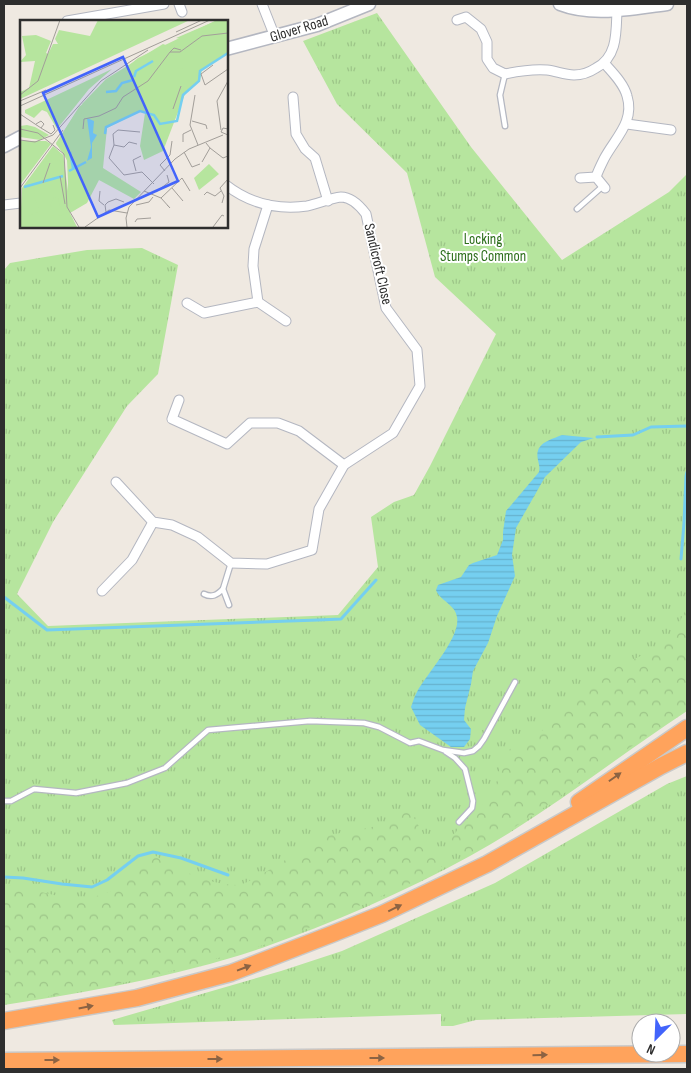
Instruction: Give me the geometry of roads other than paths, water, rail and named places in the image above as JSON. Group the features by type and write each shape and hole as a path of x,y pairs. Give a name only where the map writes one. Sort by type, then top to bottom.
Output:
{"highway":[{"path":"456,878 582,800 687,728"},
{"path":"4,1022 137,998 231,972 382,914 518,847 687,753"},
{"path":"4,1060 687,1054"}],"street":[{"path":"70,20 110,8 164,4"},
{"path":"262,4 275,37"},
{"name":"Glover Road","path":"228,49 317,25 370,4"},
{"path":"560,4 586,10 617,10 667,4"},
{"path":"457,20 466,17 481,29 486,42 487,59 493,68 505,74 523,70 546,70 574,75 589,72 605,64 613,50 616,36 617,10"},
{"path":"596,177 604,159 627,124 629,110 627,95 620,82 605,64"},
{"path":"293,97 296,134 305,149 315,158 328,201"},
{"path":"627,124 670,130"},
{"path":"4,146 20,138"},
{"path":"580,178 596,177"},
{"path":"596,177 604,187"},
{"name":"Sandicroft Close","path":"228,187 250,200 268,205 306,206 341,197 359,205 366,214 386,308 417,350 420,386 393,433 344,465 319,509 312,550 267,564 231,562"},
{"path":"4,205 20,203"},
{"path":"258,302 253,266 254,249 268,205"},
{"path":"187,303 204,313 258,302 286,320"},
{"path":"179,400 172,419 227,444 250,423 278,423 299,431 344,465"},
{"path":"116,482 153,522 172,525 198,537 231,562"},
{"path":"102,591 132,560 153,522"}],"lane":[{"path":"505,74 500,95 505,126"},
{"path":"577,209 604,187"},
{"path":"204,594 210,597 223,589 231,562"},
{"path":"223,589 229,605"},
{"path":"4,801 12,801 34,789 76,793 128,783 165,768 208,730 310,722 364,723 379,727 410,743 419,741 443,750 464,753 473,751 479,746 499,714 516,682"},
{"path":"443,750 455,758 465,769 469,780 473,801 472,808 459,822"}],"water":[{"path":"562,435 594,438 581,442 545,477 516,528 512,555 515,576 497,616 488,643 473,671 464,720 471,729 470,739 464,747 451,747 420,725 411,707 421,684 442,656 457,626 456,613 436,590 438,585 461,577 469,565 497,555 503,540 506,511 539,472 538,450 544,443"}],"waterway":[{"path":"597,437 633,435 651,427 687,426"},
{"path":"681,559 687,472"},
{"path":"4,597 47,630 341,619 376,580"},
{"path":"4,877 92,887 107,880 138,856 153,852 181,858 228,875"}],"park label":[{"name":"Locking Stumps Common","path":"483,248"}]}
